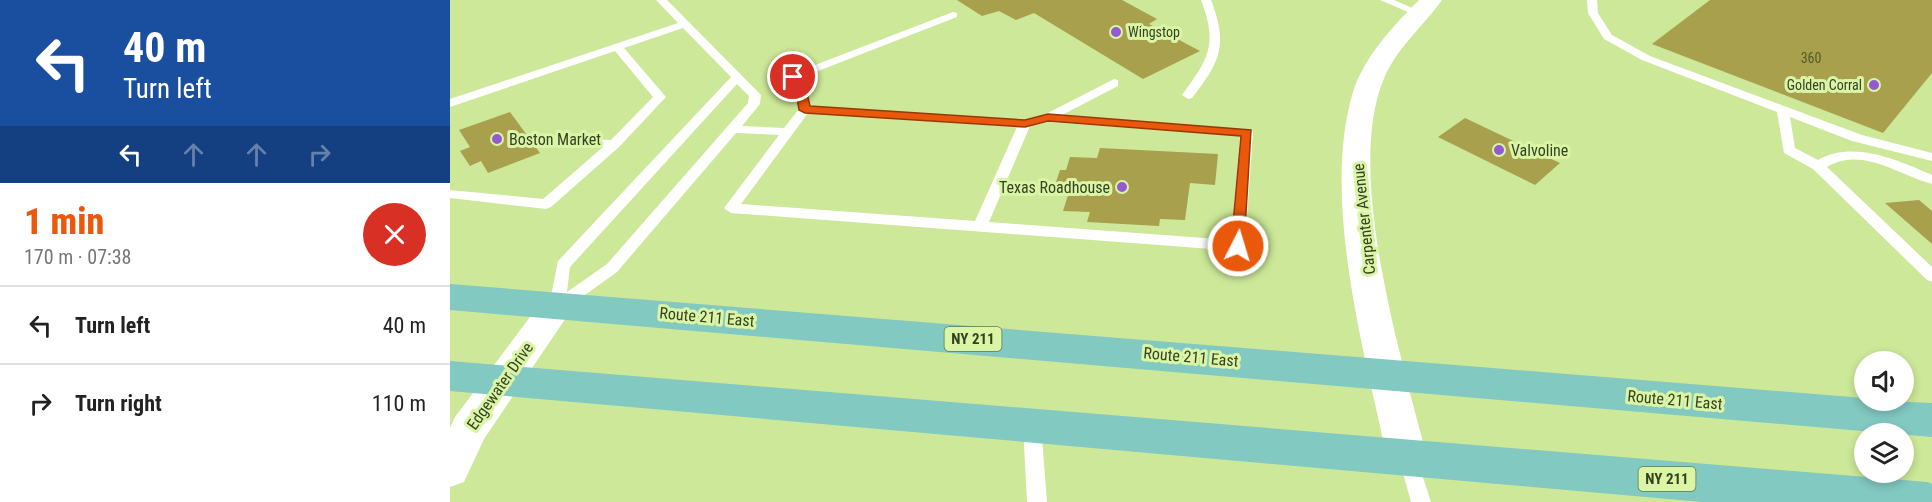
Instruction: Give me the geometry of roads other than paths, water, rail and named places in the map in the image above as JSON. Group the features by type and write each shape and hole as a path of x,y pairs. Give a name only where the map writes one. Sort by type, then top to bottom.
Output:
{"main road":[{"name":"Route 211 East","path":"450,297 1388,374 1476,384 1932,420"},
{"name":"NY 211","path":"450,376 1407,457 1681,491 1927,502"}],"street":[{"name":"Carpenter Avenue","path":"1407,457 1388,374 1361,216 1357,165 1363,105 1374,74 1392,44 1425,6"},
{"name":"Edgewater Drive","path":"450,469 469,429 557,306"}],"lane":[{"path":"557,306 612,268 735,129 750,110 755,99 738,76 661,0"},
{"path":"1188,95 1207,71 1218,47 1213,16 1206,0"},
{"path":"1384,0 1425,6"},
{"path":"1592,0 1593,12 1608,37 1646,58 1857,138 1932,156"},
{"path":"953,15 793,77 800,85 805,110 731,208 1238,246 1247,133 1048,118"},
{"path":"450,103 685,24"},
{"path":"450,194 546,204 614,144 660,97 617,47"},
{"path":"557,306 562,265 738,76"},
{"path":"805,110 1025,124 1048,118 1113,83"},
{"path":"1783,110 1789,150 1818,166 1932,276"},
{"path":"980,226 1025,124"},
{"path":"735,129 788,132"},
{"path":"569,141 614,144"},
{"path":"1818,166 1835,157 1861,157 1882,161 1932,180"},
{"path":"1032,425 1037,502"},
{"path":"1407,457 1421,502"}],"place":[{"name":"Wingstop","path":"1116,32"},
{"name":"Golden Corral","path":"1874,85"},
{"name":"Boston Market","path":"497,139"},
{"name":"Valvoline","path":"1499,150"},
{"name":"Texas Roadhouse","path":"1122,187"}]}
